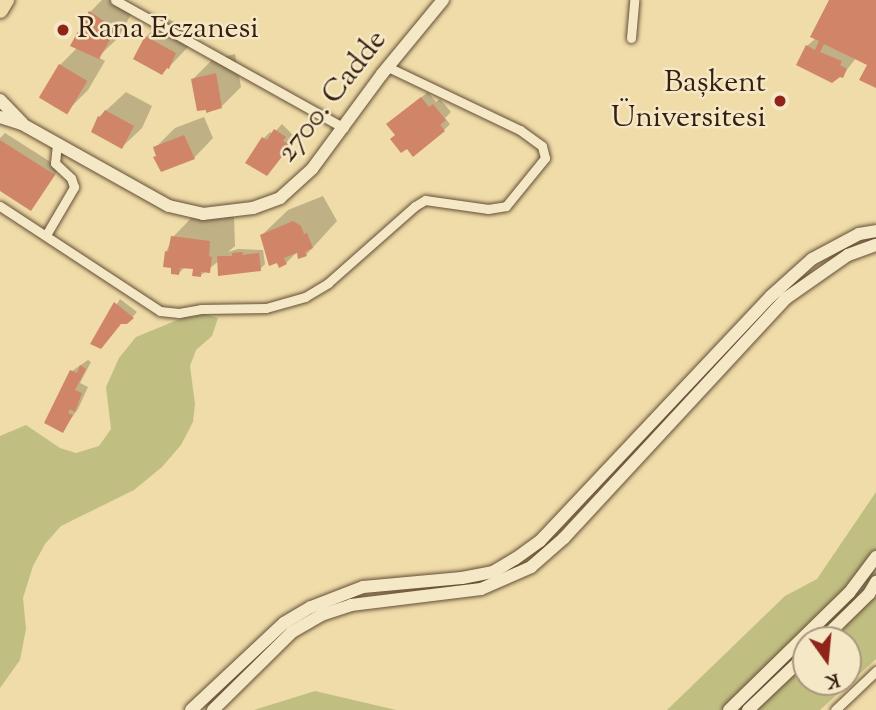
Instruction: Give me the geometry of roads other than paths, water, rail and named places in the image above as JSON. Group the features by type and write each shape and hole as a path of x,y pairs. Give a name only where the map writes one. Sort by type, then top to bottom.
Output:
{"highway":[{"path":"0,10 6,0"}],"street":[{"path":"115,0 344,128"},
{"name":"2700. Cadde","path":"0,117 22,124 169,205 203,214 253,208 280,198 312,169 387,67 443,0"},
{"path":"631,38 634,0"},
{"path":"0,206 160,311 179,313 201,309 266,308 305,298 328,283 397,220 425,200 488,209 506,206 517,197 545,158 542,146 520,130 387,67"},
{"name":"2700. Cadde","path":"0,100 22,124"},
{"path":"46,235 74,187 71,178 55,163 57,143"},
{"path":"191,710 284,623 311,607 363,587 462,579 493,572 515,559 540,541 771,296 812,259 859,234 876,230"},
{"path":"213,710 292,632 321,615 351,606 481,589 531,567 564,538 785,299 848,256 876,245"},
{"path":"729,710 849,593 876,556"},
{"path":"836,626 869,594 876,582"},
{"path":"748,710 792,668"},
{"path":"835,710 876,671"}],"place":[{"name":"Rana Eczanesi","path":"63,30"},
{"name":"Başkent Üniversitesi","path":"780,101"}]}
